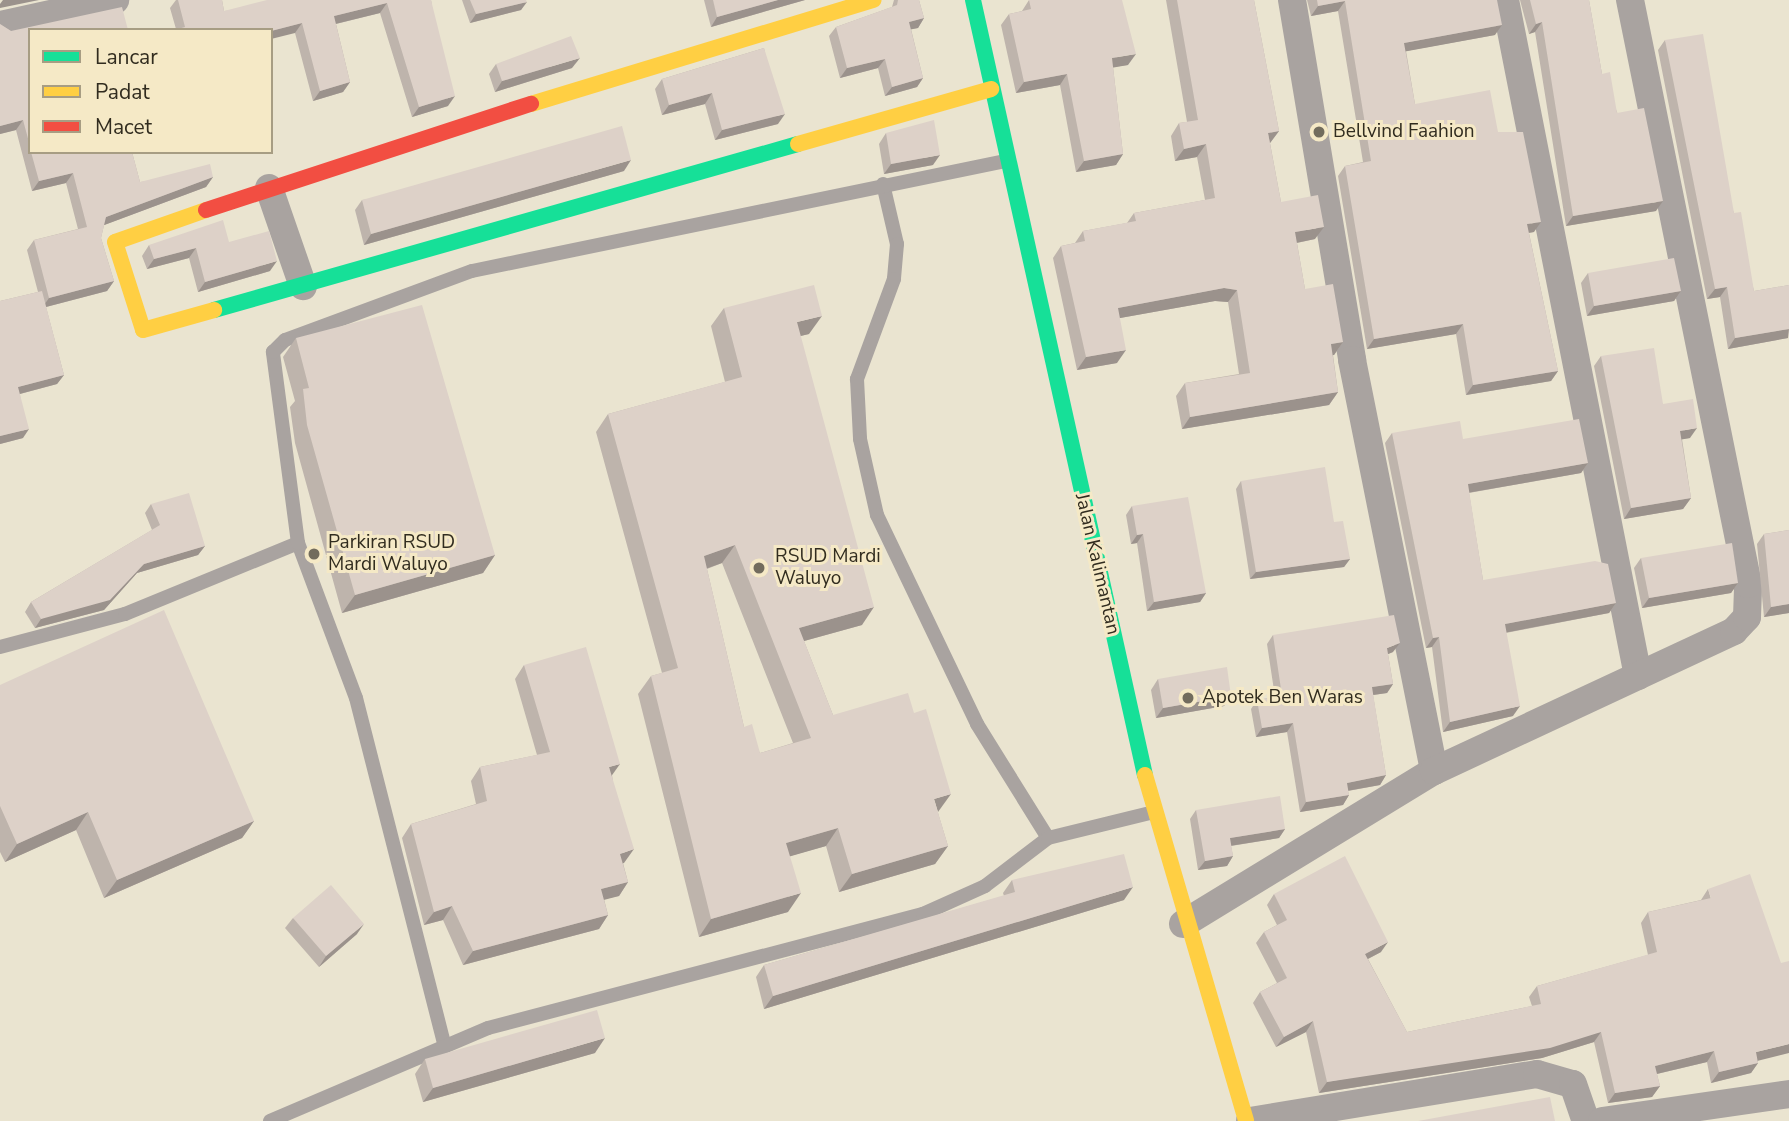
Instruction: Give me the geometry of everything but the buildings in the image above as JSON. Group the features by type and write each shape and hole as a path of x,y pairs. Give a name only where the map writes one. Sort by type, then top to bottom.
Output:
{"main road":[{"path":"874,0 269,188 115,242 142,330 991,89"},
{"name":"Jalan Kalimantan","path":"973,0 1005,161 1153,813 1183,924 1248,1121"}],"street":[{"path":"0,25 115,0"},
{"path":"1292,0 1352,360 1434,771"},
{"path":"1505,0 1638,676"},
{"path":"1183,924 1434,771 1734,631 1747,617 1749,600 1630,0"},
{"path":"269,188 303,286"},
{"path":"1248,1121 1537,1074 1573,1084 1586,1121"},
{"path":"1602,1121 1789,1094"}],"lane":[{"path":"445,1046 356,698 298,543 273,352 285,340 472,271 883,184 1005,161"},
{"path":"883,184 897,244 894,279 857,379 860,439 877,515 977,724 1048,838"},
{"path":"0,648 125,614 298,543"},
{"path":"270,1121 445,1046 658,981 923,914 985,886 1048,838 1153,813"}],"traffic: fast":[{"path":"973,0 1145,775"},
{"path":"214,310 798,144"}],"traffic: slow":[{"path":"531,104 874,0"},
{"path":"798,144 991,89"},
{"path":"206,210 115,242 143,330 214,310"},
{"path":"1145,775 1246,1121"}],"traffic: jam":[{"path":"206,210 531,104"}],"place":[{"name":"Bellvind Faahion","path":"1319,132"},
{"name":"Parkiran RSUD Mardi Waluyo","path":"314,554"},
{"name":"RSUD Mardi Waluyo","path":"759,568"},
{"name":"Apotek Ben Waras","path":"1188,698"}]}
